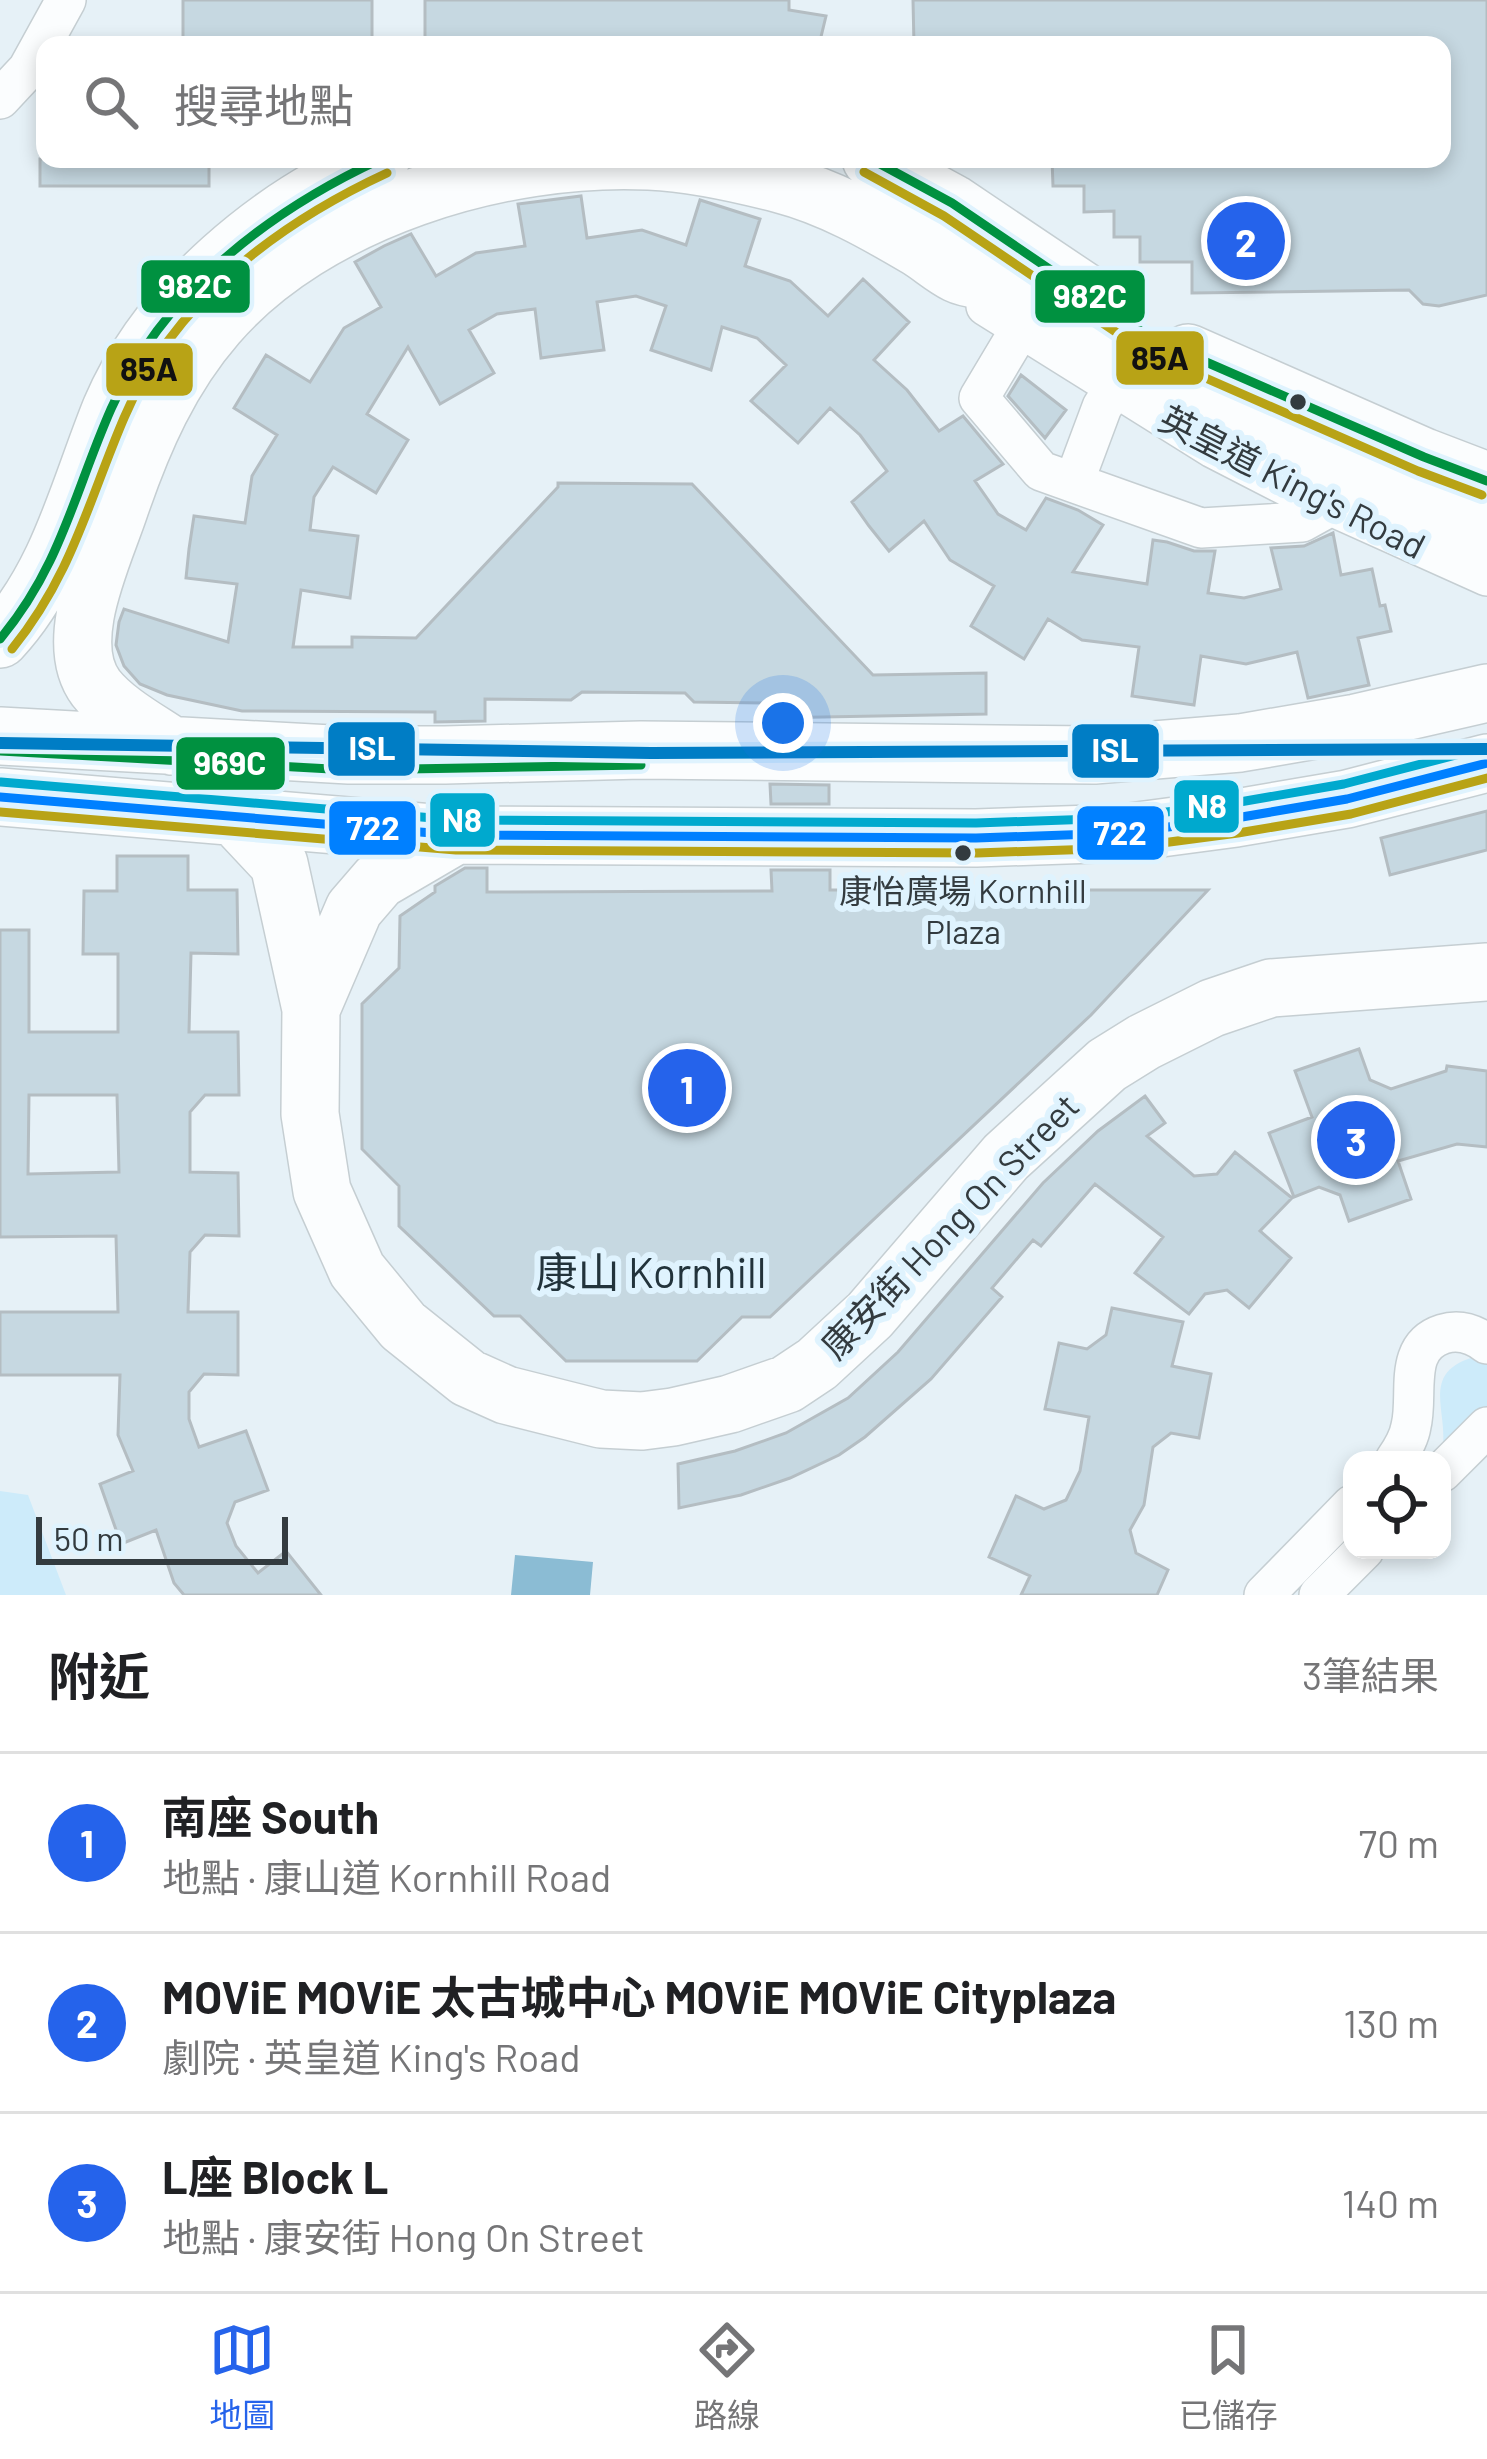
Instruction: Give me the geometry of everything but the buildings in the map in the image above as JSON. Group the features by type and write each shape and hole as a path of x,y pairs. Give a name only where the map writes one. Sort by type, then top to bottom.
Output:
{"street":[{"path":"46,36 66,0"},
{"path":"0,99 36,54"},
{"path":"0,639 29,604 49,568 112,408 153,335 217,265 274,218 362,168"},
{"name":"英皇道 King's Road","path":"172,746 93,684 83,648 86,608 136,460 171,386 236,304 295,257 360,218 432,190 542,168"},
{"name":"英皇道 King's Road","path":"701,168 782,184 824,198 881,227 960,276 986,305 1213,448 1487,576"},
{"name":"英皇道 King's Road","path":"888,168 952,203 1151,338 1487,482"},
{"path":"960,276 1002,284 1246,422 1390,489 1487,527"},
{"path":"1022,326 979,398 1040,471 1201,528 1302,522 1330,506"},
{"path":"1151,338 1246,422"},
{"path":"1074,482 1114,388"},
{"path":"0,736 349,755 641,750 1112,754 1240,743 1398,715 1487,693"},
{"path":"0,797 456,835 976,838 1123,833 1347,799 1487,763"},
{"name":"康安街 Hong On Street","path":"234,816 279,864 311,1010 310,1114 322,1191 357,1270 403,1326 468,1378 506,1395 601,1420 674,1417 730,1404 787,1384 817,1364 870,1315 1006,1157 1107,1065 1144,1042 1212,1008 1271,988 1487,972"},
{"name":"康安街 Hong On Street","path":"311,1010 354,909 379,880 456,835"},
{"path":"1399,1451 1412,1424 1415,1366 1423,1348 1449,1332 1468,1334 1487,1344"},
{"path":"1451,1463 1487,1427"},
{"path":"1264,1595 1343,1514"},
{"path":"1318,1595 1355,1559"}],"shaded area":[{"path":"1487,1357 1487,1415 1442,1451 1442,1382 1459,1363"},
{"path":"0,1491 28,1495 66,1595 0,1595"},
{"path":"515,1555 593,1562 590,1595 511,1595"}],"transit line":[{"name":"982C","path":"0,639 38,584 111,409 159,328 189,292 259,231 363,168"},
{"name":"982C","path":"888,168 952,203 1151,338 1487,481"},
{"name":"85A","path":"864,172 944,216 1144,351 1482,495"},
{"name":"85A","path":"12,649 50,594 124,418 170,338 200,303 268,242 387,173"},
{"name":"ISL","path":"0,743 651,753 1487,749"},
{"name":"N8","path":"1,782 457,820 976,823 1122,818 1234,803 1344,784 1483,748"},
{"name":"969C","path":"0,751 349,770 641,765"},
{"name":"722","path":"0,797 456,835 976,838 1123,833 1236,818 1347,799 1487,763"},
{"name":"85A","path":"0,812 456,850 977,853 1124,848 1238,833 1351,814 1487,778"}],"place":[{"name":"MOViE MOViE 太古城中心 MOViE MOViE Cityplaza","path":"1246,241"},
{"name":"康怡廣場 Kornhill Plaza","path":"963,853"},
{"name":"南座 South","path":"687,1088"},
{"name":"L座 Block L","path":"1356,1140"}],"district":[{"name":"康山 Kornhill","path":"651,1271"}]}
